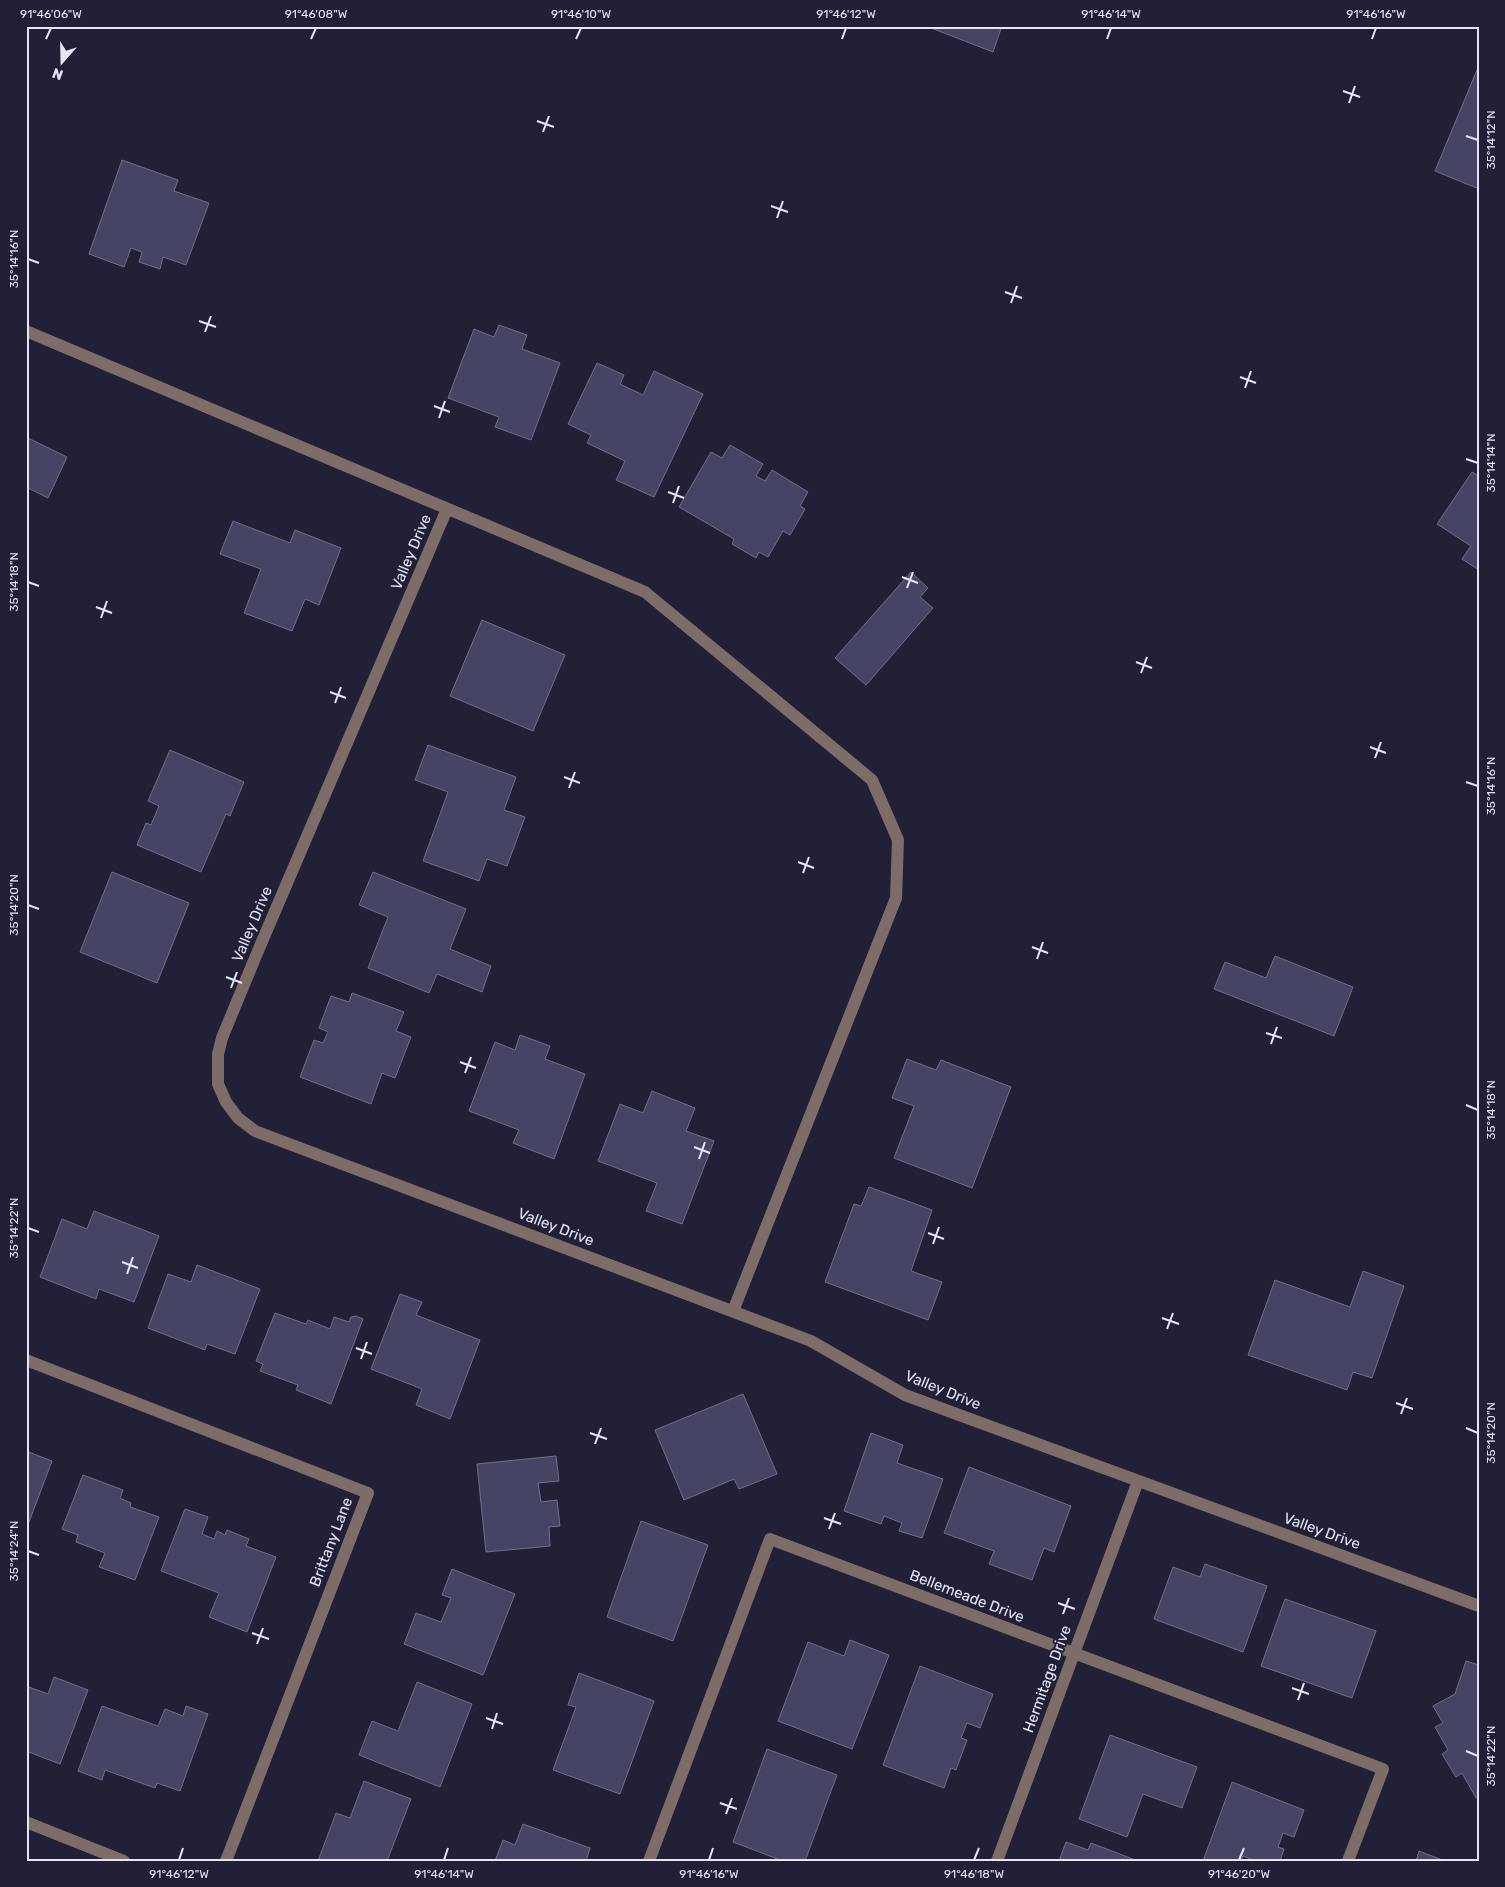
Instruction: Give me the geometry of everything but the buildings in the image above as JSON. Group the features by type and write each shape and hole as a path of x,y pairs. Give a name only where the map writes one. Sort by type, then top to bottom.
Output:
{"street":[{"path":"26,331 645,592 872,780 898,840 896,898 733,1311"},
{"name":"Valley Drive","path":"447,509 254,958 222,1038 218,1054 218,1084 226,1102 238,1118 255,1131 811,1341 905,1394 1479,1606"},
{"name":"Brittany Lane","path":"26,1360 368,1493 226,1861"},
{"name":"Hermitage Drive","path":"996,1861 1138,1481"},
{"name":"Bellemeade Drive","path":"649,1861 770,1539 1383,1769 1348,1861"},
{"path":"26,1822 124,1861"}]}
